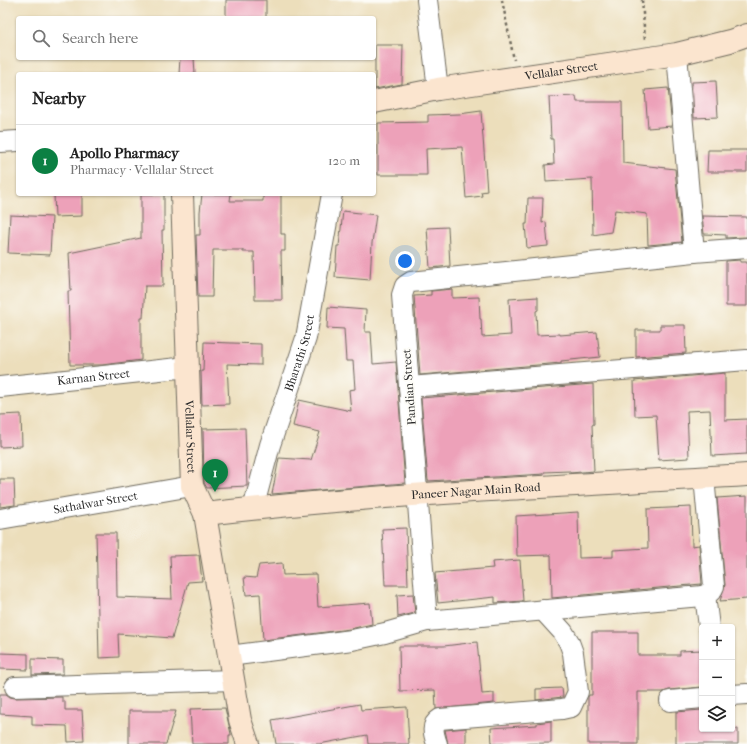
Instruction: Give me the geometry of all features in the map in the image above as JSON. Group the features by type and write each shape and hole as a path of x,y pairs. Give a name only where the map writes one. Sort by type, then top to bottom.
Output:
{"street":[{"path":"428,0 438,89"},
{"name":"Vellalar Street","path":"376,102 438,89 677,54 730,41 747,35"},
{"path":"677,54 694,252 747,248"},
{"path":"0,142 16,141"},
{"name":"Vellalar Street","path":"182,196 192,486 205,514 240,720 248,744"},
{"name":"Bharathi Street","path":"254,509 270,445 306,338 332,196"},
{"name":"Pandian Street","path":"427,621 402,294 405,286 411,282 694,252"},
{"path":"409,387 747,360"},
{"name":"Karnan Street","path":"0,387 188,367"},
{"name":"Paneer Nagar Main Road","path":"205,514 417,495 747,475"},
{"path":"229,656 352,640 385,633 427,621 706,595 710,593 714,586 704,477"},
{"name":"Sathalwar Street","path":"0,519 192,486"},
{"path":"706,595 709,624"},
{"path":"437,744 433,734 433,728 436,721 440,719 571,707 578,692 569,642 564,632 543,610"},
{"path":"15,687 233,680"},
{"path":"735,695 747,694"},
{"path":"670,701 699,698"}],"path":[{"path":"502,0 518,77"},
{"path":"642,0 647,59"}],"building":[{"path":"226,0 266,0 266,16 226,16"},
{"path":"376,45 403,45 402,84 376,89"},
{"path":"180,60 194,60 195,72 179,72"},
{"path":"716,81 718,117 694,118 692,82"},
{"path":"668,88 672,126 648,128 645,90"},
{"path":"576,96 577,102 622,102 623,163 675,169 682,242 648,245 647,214 615,210 611,232 593,235 592,179 546,182 545,165 554,164 549,97"},
{"path":"481,111 487,191 481,192 482,196 466,198 462,147 426,149 427,175 378,175 378,123 428,122 428,115 459,114"},
{"path":"708,150 747,150 747,172 707,172"},
{"path":"54,196 82,196 82,216 55,217"},
{"path":"141,196 164,196 164,230 162,230 163,286 145,286 143,318 141,318 141,360 102,365 70,365 68,291 71,291 69,253 141,238"},
{"path":"202,196 231,196 230,201 263,201 263,196 281,196 281,234 285,234 285,251 281,251 282,300 255,300 254,252 243,252 243,250 213,250 212,297 198,297 196,235 200,235"},
{"path":"528,198 543,198 542,223 546,222 548,246 527,248 525,224 527,224"},
{"path":"343,211 376,215 372,243 370,280 335,277 337,246 339,246"},
{"path":"10,215 52,217 50,255 8,253"},
{"path":"702,216 747,217 747,237 726,238 726,235 704,234"},
{"path":"448,227 450,266 430,268 427,228"},
{"path":"740,260 740,262 747,262 747,306 726,306 726,261"},
{"path":"452,289 452,298 479,297 482,337 511,335 509,299 538,297 538,310 536,311 537,335 597,332 600,357 561,361 561,363 420,375 414,296 431,295 431,291"},
{"path":"328,307 366,310 365,332 371,332 373,364 396,362 405,483 272,494 279,458 311,460 320,432 293,426 299,400 351,411 349,390 355,389 353,361 346,361 344,329 327,328"},
{"path":"660,325 685,325 686,353 636,357 636,330 660,330"},
{"path":"204,342 261,344 261,365 227,364 229,404 202,405 201,371 203,371"},
{"path":"725,373 725,420 747,419 747,454 712,456 710,410 687,411 689,458 659,460 656,415 635,416 634,381"},
{"path":"593,384 594,424 592,425 594,471 570,473 570,471 544,472 544,474 428,481 421,398"},
{"path":"21,414 22,446 0,447 0,415"},
{"path":"245,428 247,486 207,488 204,483 203,429"},
{"path":"0,479 14,479 15,505 0,507"},
{"path":"747,496 747,599 720,601 725,585 717,498"},
{"path":"691,507 692,546 699,545 702,584 552,598 551,555 517,556 516,516 578,512 579,558 613,557 613,550 648,548 647,509"},
{"path":"406,528 408,585 385,585 382,529"},
{"path":"96,533 116,533 117,597 172,599 170,556 199,555 202,581 188,582 172,638 118,634 119,657 99,658"},
{"path":"520,560 523,601 495,603 495,597 438,603 435,573 493,568 492,562"},
{"path":"282,563 283,575 316,574 318,607 370,603 372,624 350,629 263,640 260,594 246,595 244,577 256,578 259,565"},
{"path":"413,594 415,613 398,617 397,595"},
{"path":"592,632 638,632 638,655 680,655 680,651 699,650 699,687 669,690 663,692 638,692 638,744 588,744 588,697 589,695 592,695"},
{"path":"477,642 482,694 494,693 494,703 436,709 435,690 400,691 399,646 444,646"},
{"path":"0,653 28,654 28,670 0,669"},
{"path":"32,659 63,660 63,674 32,675"},
{"path":"562,688 563,697 536,700 536,689"},
{"path":"0,694 6,694 15,698 62,697 62,701 65,701 65,710 82,710 84,741 68,742 67,726 32,725 32,716 0,714"},
{"path":"360,704 361,710 407,707 409,744 368,744 367,735 319,744 276,744 272,720"},
{"path":"225,708 231,734 229,735 229,744 192,744 190,709"},
{"path":"699,710 699,732 735,732 735,729 738,729 738,744 676,744 676,712"},
{"path":"129,711 176,711 166,744 129,744"},
{"path":"551,721 551,743 492,744 491,728 537,725 537,723"},
{"path":"466,728 466,744 448,744 445,730"}],"place":[{"name":"Apollo Pharmacy","path":"215,492"}]}
